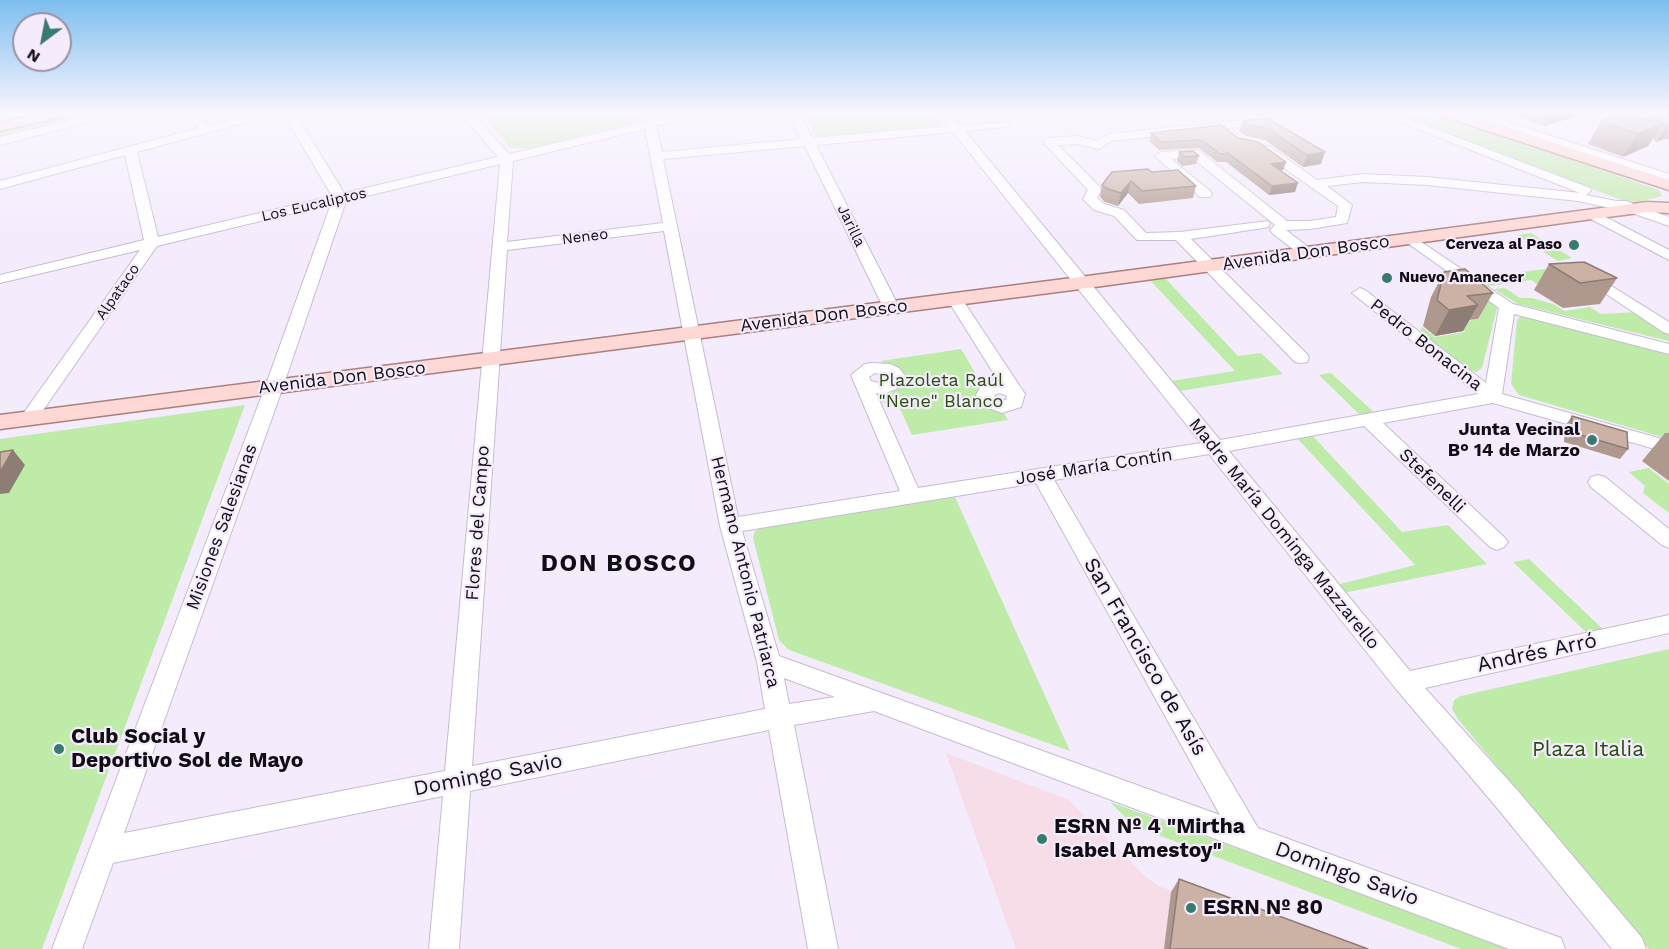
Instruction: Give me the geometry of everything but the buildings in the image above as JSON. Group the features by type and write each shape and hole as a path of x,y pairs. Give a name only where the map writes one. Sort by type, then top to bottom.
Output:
{"main road":[{"path":"1574,157 1669,190"},
{"path":"1587,157 1646,174 1669,185"},
{"name":"Avenida Don Bosco","path":"1640,208 1652,203 1669,201"},
{"name":"Avenida Don Bosco","path":"0,422 891,308 1592,214 1640,208 1669,208"}],"street":[{"path":"0,184 102,157"},
{"path":"132,157 152,243"},
{"path":"316,157 340,198"},
{"name":"Los Eucaliptos","path":"0,279 514,157"},
{"name":"Hermano Antonio Patriarca","path":"657,157 730,526 769,662 823,949"},
{"name":"Jarilla","path":"818,157 891,308"},
{"name":"Madre María Dominga Mazzarello","path":"980,157 1405,682 1508,800 1631,949"},
{"path":"1064,157 1095,190 1090,199 1099,207 1119,213 1142,237 1180,236 1263,224 1280,227 1342,220 1345,205 1276,157"},
{"path":"1163,157 1207,190 1263,224"},
{"path":"1199,157 1234,185 1307,253"},
{"path":"1503,157 1640,208 1669,222"},
{"path":"1598,157 1646,174 1669,178"},
{"name":"Flores del Campo","path":"444,949 507,159"},
{"path":"1646,174 1669,169"},
{"path":"1315,184 1363,178 1427,181 1578,197 1640,208"},
{"path":"1207,190 1234,185"},
{"name":"Misiones Salesianas","path":"67,949 274,387 340,198"},
{"path":"1592,214 1669,256"},
{"name":"Neneo","path":"500,247 670,226"},
{"path":"1180,236 1301,358"},
{"path":"1411,239 1507,307 1669,349"},
{"name":"Alpataco","path":"28,418 152,243"},
{"path":"1580,270 1669,329"},
{"name":"Pedro Bonacina","path":"1360,293 1493,397"},
{"path":"955,299 1016,394"},
{"path":"1493,397 1507,307"},
{"path":"864,385 912,497"},
{"name":"José María Contín","path":"730,526 1214,447 1493,397 1669,447"},
{"name":"Stefenelli","path":"1368,419 1497,542"},
{"name":"San Francisco de Asís","path":"1041,475 1248,838"},
{"path":"1598,482 1669,540"},
{"name":"Andrés Arró","path":"1405,682 1669,624"},
{"name":"Domingo Savio","path":"769,662 1550,949"},
{"name":"Domingo Savio","path":"104,851 779,717 873,701"}],"shaded area":[{"name":"ESRN Nº 4 \"Mirtha Isabel Amestoy\"","path":"946,753 1069,800 1146,877 1159,886 1322,949 1016,949"}],"green space":[{"path":"1508,157 1565,157 1659,190 1662,196 1638,202 1624,201"},
{"path":"1531,233 1572,258 1558,261 1517,235"},
{"path":"1545,269 1548,278 1543,288 1531,280 1489,286 1476,278"},
{"path":"1162,275 1238,356 1261,353 1283,374 1174,392 1165,382 1235,371 1148,278"},
{"path":"1505,288 1520,298 1532,298 1553,304 1565,311 1590,307 1601,314 1638,312 1669,331 1669,341 1518,304 1494,289"},
{"path":"1472,292 1493,301 1497,308 1482,368 1476,372 1466,368 1420,332 1422,327 1435,337 1465,332 1455,323 1480,319 1471,310"},
{"path":"1520,317 1669,352 1669,439 1519,395 1511,384 1517,320"},
{"name":"Plazoleta Raúl \"Nene\" Blanco","path":"961,349 979,379 997,377 987,387 1008,420 912,435 896,400 880,403 901,384 881,361"},
{"path":"1331,373 1377,415 1362,417 1319,375"},
{"name":"Club Social y Deportivo Sol de Mayo","path":"245,405 42,949 0,949 0,439"},
{"path":"1311,434 1402,532 1448,525 1487,564 1343,593 1336,585 1415,565 1295,436"},
{"path":"1649,468 1669,484 1669,513 1643,493 1645,486 1629,472"},
{"path":"955,497 1070,751 789,650 779,640 753,538 755,531 762,527"},
{"path":"1529,559 1607,633 1591,637 1513,562"},
{"name":"Plaza Italia","path":"1669,649 1669,949 1649,949 1452,709 1454,700 1461,696"},
{"path":"1110,802 1514,949 1461,949 1134,826"}],"place":[{"name":"Cerveza al Paso","path":"1574,245"},
{"name":"Nuevo Amanecer","path":"1387,278"},
{"name":"Junta Vecinal B° 14 de Marzo","path":"1592,440"},
{"name":"Club Social y Deportivo Sol de Mayo","path":"59,749"},
{"name":"ESRN Nº 4 \"Mirtha Isabel Amestoy\"","path":"1042,839"},
{"name":"ESRN Nº 80","path":"1191,908"}],"district":[{"name":"DON BOSCO","path":"619,564"}]}
